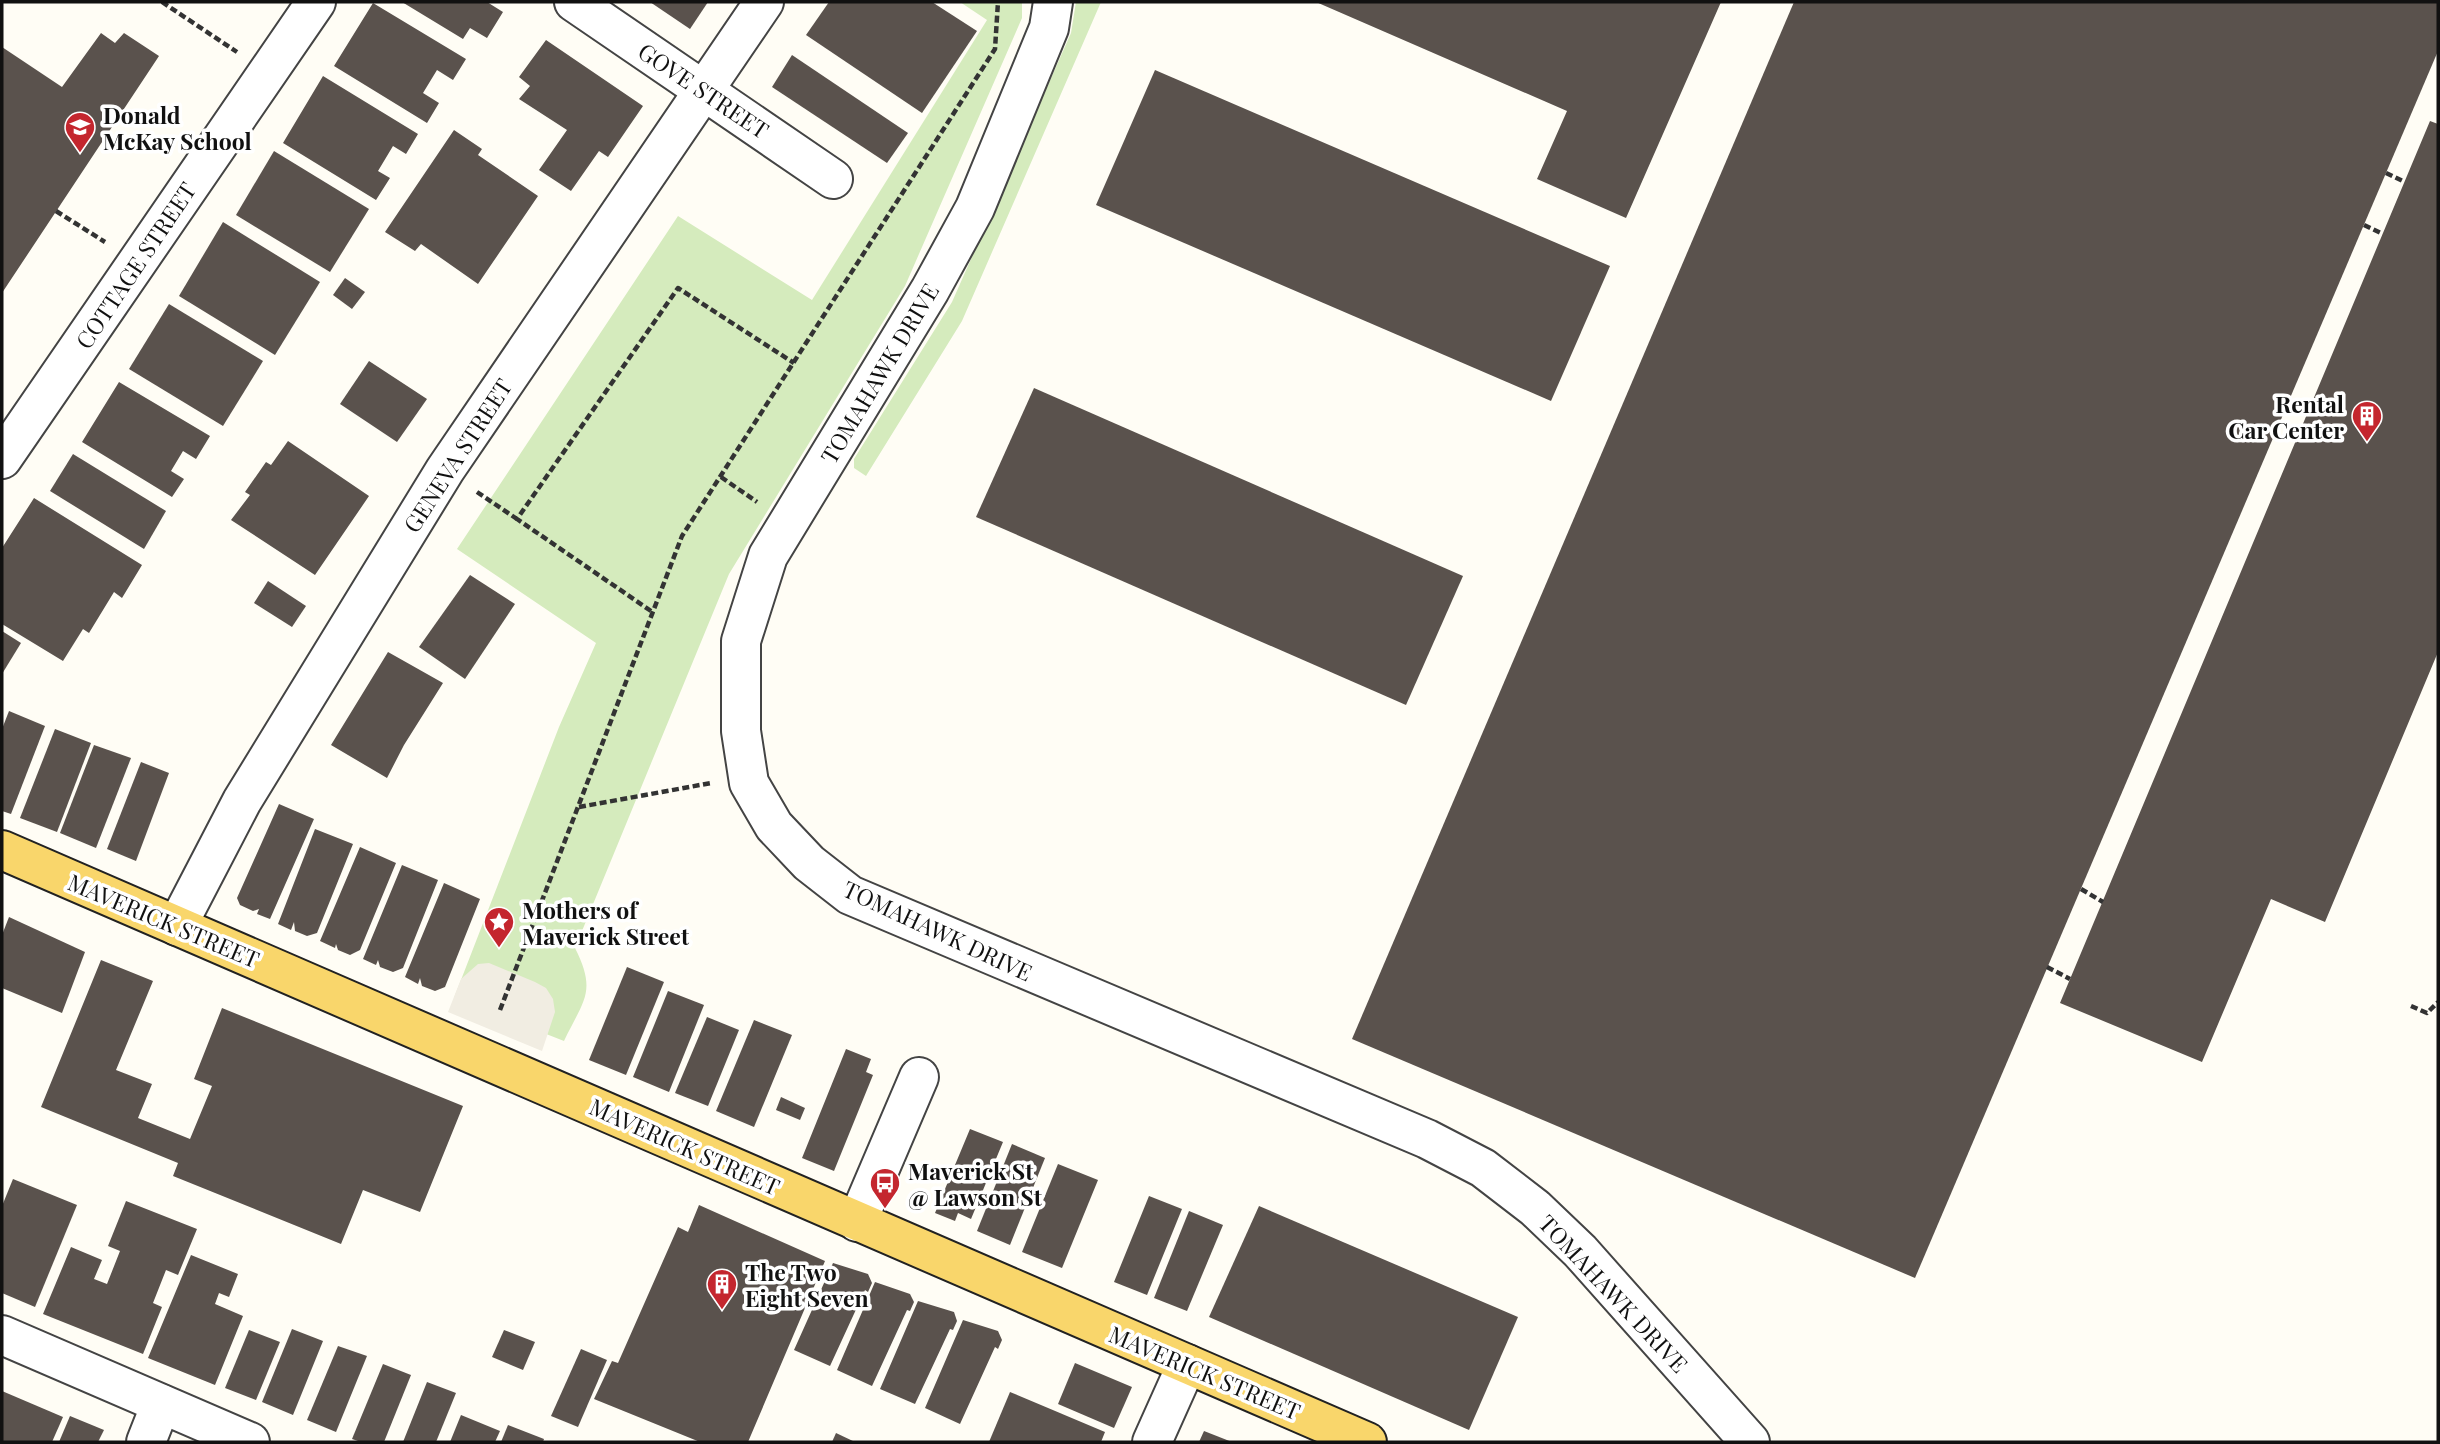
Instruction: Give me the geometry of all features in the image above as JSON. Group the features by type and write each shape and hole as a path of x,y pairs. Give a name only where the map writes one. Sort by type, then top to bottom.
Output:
{"main road":[{"name":"MAVERICK STREET","path":"2,850 1367,1442"}],"street":[{"name":"COTTAGE STREET","path":"2,459 316,2"},
{"name":"GOVE STREET","path":"574,2 833,179"},
{"name":"GENEVA STREET","path":"177,926 242,801 445,470 764,2"},
{"name":"TOMAHAWK DRIVE","path":"1054,2 1049,28 975,208 923,302 768,556 741,641 741,731 748,777 774,826 809,863 849,895 1427,1139 1482,1168 1535,1208 1580,1251 1750,1442"},
{"path":"857,1222 873,1190 919,1077"},
{"path":"2,1335 250,1442"},
{"path":"1152,1442 1187,1364"},
{"path":"146,1442 161,1404"}],"path":[{"path":"162,2 237,52"},
{"path":"500,1010 682,536 995,50 998,2"},
{"path":"2386,173 2405,182"},
{"path":"57,211 109,244"},
{"path":"2364,225 2383,234"},
{"path":"516,519 678,288 793,363"},
{"path":"445,470 651,611"},
{"path":"578,808 748,777"},
{"path":"2081,889 2103,902"},
{"path":"2048,967 2070,979"},
{"path":"2411,1006 2427,1013 2438,1002"}],"green space":[{"path":"960,2 1022,2 1022,18 905,286 729,574 575,948 585,975 585,995 564,1041 454,998 559,727 596,643 457,549 678,216 812,300 987,20"},
{"path":"1076,2 1101,2 962,321 866,476 854,468 854,459 952,302 1071,33"}],"shaded area":[{"path":"489,963 546,988 553,999 555,1012 542,1051 448,1012 461,979 478,964"}],"building":[{"path":"402,2 487,2 503,12 487,38 470,28 463,39"},
{"path":"650,2 708,2 690,29"},
{"path":"829,2 932,2 977,31 922,113 806,35"},
{"path":"1316,2 1721,2 1626,218 1537,179 1567,111"},
{"name":"Rental Car Center","path":"1794,2 2438,2 2438,51 1915,1278 1352,1039"},
{"path":"373,3 466,59 453,80 437,70 423,93 439,103 427,123 334,66"},
{"path":"101,33 115,43 124,33 159,56 2,293 2,47 62,87"},
{"path":"546,40 643,106 608,157 599,151 571,191 539,170 567,130 519,99 530,86 519,77"},
{"path":"792,55 908,133 887,163 772,87"},
{"path":"1155,70 1610,266 1551,401 1096,205"},
{"path":"323,76 418,134 406,154 393,146 378,171 390,178 376,200 283,143"},
{"name":"Rental Car Center","path":"2430,121 2438,124 2438,652 2325,922 2271,899 2202,1062 2060,1003"},
{"path":"454,130 482,149 478,155 538,196 478,284 421,244 415,251 385,232"},
{"path":"274,151 369,209 330,272 236,215"},
{"path":"223,222 320,282 275,355 179,296"},
{"path":"345,278 365,292 352,309 333,295"},
{"path":"169,304 263,361 223,426 129,369"},
{"path":"369,361 427,399 397,442 340,404"},
{"path":"119,382 210,436 196,459 183,451 171,471 184,479 172,497 82,442"},
{"path":"1034,388 1463,576 1406,705 976,517"},
{"path":"288,441 369,496 315,575 231,520 250,495 245,492 266,462 271,465"},
{"path":"73,454 166,511 144,549 50,491"},
{"path":"34,498 142,565 122,598 114,592 89,633 83,629 63,661 2,624 2,548"},
{"path":"470,575 515,604 465,679 419,647"},
{"path":"268,581 306,606 292,627 254,603"},
{"path":"2,631 21,643 2,674"},
{"path":"388,652 443,683 404,745 387,778 331,745"},
{"path":"9,711 45,726 11,814 2,811 2,729"},
{"path":"55,729 91,743 57,832 20,818"},
{"path":"94,745 131,758 96,848 60,833"},
{"path":"141,762 169,773 136,861 107,849"},
{"path":"279,804 314,819 270,919 257,914 259,909 253,911 240,905 237,898"},
{"path":"315,829 353,844 317,933 307,936 295,931 294,922 291,930 278,924"},
{"path":"360,847 396,863 360,950 350,955 338,950 336,944 335,948 320,941"},
{"path":"402,865 438,880 403,968 393,972 380,967 378,960 376,965 363,959"},
{"path":"444,883 480,899 445,987 435,991 422,986 420,978 418,984 405,977"},
{"path":"9,917 85,952 62,1013 2,988 2,935"},
{"path":"101,960 153,981 116,1070 152,1084 138,1118 190,1139 212,1086 194,1079 222,1008 463,1106 420,1212 363,1190 341,1244 173,1176 178,1163 41,1107"},
{"path":"627,967 664,982 626,1075 589,1060"},
{"path":"668,991 704,1005 669,1092 633,1077"},
{"path":"707,1017 739,1030 708,1106 675,1093"},
{"path":"754,1020 792,1035 754,1127 716,1111"},
{"path":"846,1049 871,1059 866,1072 873,1075 834,1171 802,1158"},
{"path":"781,1097 805,1108 800,1120 776,1110"},
{"path":"970,1129 1003,1142 971,1219 958,1213 955,1221 935,1213"},
{"path":"1012,1144 1045,1158 1010,1245 977,1231"},
{"path":"1058,1164 1098,1180 1062,1268 1022,1252"},
{"path":"13,1179 77,1205 35,1307 2,1293 2,1206"},
{"path":"1149,1196 1182,1209 1147,1295 1114,1282"},
{"path":"126,1201 197,1229 178,1275 166,1270 153,1303 162,1307 143,1354 43,1314 71,1247 102,1260 94,1279 107,1284 120,1251 108,1246"},
{"name":"The Two Eight Seven","path":"699,1205 825,1261 748,1442 700,1442 594,1399 612,1361 618,1363 678,1227 688,1232"},
{"path":"1259,1206 1518,1317 1469,1430 1209,1317"},
{"path":"1189,1211 1223,1225 1187,1311 1154,1298"},
{"path":"191,1255 238,1274 229,1297 219,1293 215,1304 243,1316 215,1385 148,1358"},
{"path":"833,1263 868,1274 872,1283 868,1292 865,1290 830,1366 794,1350"},
{"path":"875,1282 910,1294 914,1302 910,1311 907,1310 872,1386 837,1370"},
{"path":"918,1301 954,1312 957,1321 953,1330 950,1329 915,1404 880,1389"},
{"path":"963,1320 998,1331 1002,1340 998,1349 995,1347 960,1424 925,1408"},
{"path":"292,1329 323,1341 293,1415 262,1402"},
{"path":"249,1330 280,1342 256,1400 225,1388"},
{"path":"504,1330 535,1342 523,1370 492,1357"},
{"path":"338,1346 367,1356 336,1432 307,1420"},
{"path":"581,1349 607,1360 578,1427 551,1416"},
{"path":"1075,1363 1132,1387 1114,1428 1058,1404"},
{"path":"383,1364 411,1375 384,1442 361,1442 352,1439"},
{"path":"427,1382 456,1393 436,1442 403,1442"},
{"path":"2,1391 63,1417 52,1442 2,1442"},
{"path":"1010,1392 1105,1432 1101,1442 989,1442"},
{"path":"461,1415 500,1431 495,1442 450,1442"},
{"path":"70,1416 104,1430 98,1442 59,1442"},
{"path":"508,1425 544,1439 543,1442 501,1442"},
{"path":"1204,1431 1232,1442 1199,1442"},
{"path":"836,1433 855,1442 832,1442"}],"place":[{"name":"Donald McKay School","path":"80,154"},
{"name":"Rental Car Center","path":"2367,443"},
{"name":"Mothers of Maverick Street","path":"499,949"},
{"name":"Maverick St @ Lawson St","path":"885,1210"},
{"name":"The Two Eight Seven","path":"722,1311"}]}
